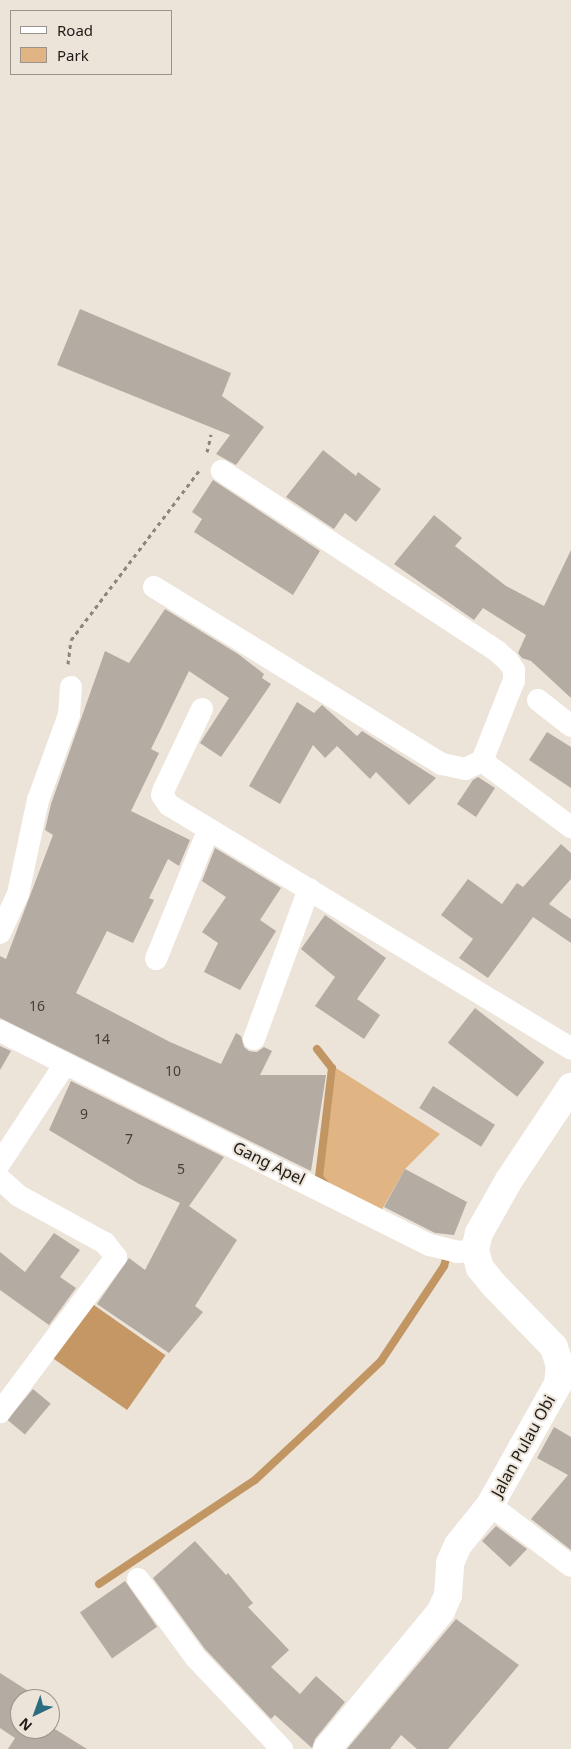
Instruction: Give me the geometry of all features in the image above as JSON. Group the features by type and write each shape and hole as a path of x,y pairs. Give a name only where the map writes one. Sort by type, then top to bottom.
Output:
{"street":[{"path":"154,587 442,764 465,769 482,761 514,680 514,670 508,661 497,650 210,467"},
{"path":"0,933 18,894 38,800 69,715 71,687"},
{"path":"538,700 571,726"},
{"path":"202,709 162,795 169,805 208,831 309,889 571,1048"},
{"path":"482,761 571,827"},
{"path":"156,959 208,831"},
{"path":"254,1038 309,889"},
{"name":"Gang Apel","path":"0,1030 65,1064 332,1194 458,1250"},
{"path":"0,1163 65,1064"},
{"path":"458,1250 479,1233 509,1180 571,1087"},
{"path":"0,1179 19,1196 105,1243 116,1257 3,1401"},
{"name":"Jalan Pulau Obi","path":"328,1749 441,1612 448,1595 450,1563 458,1545 490,1505 558,1384 560,1366 554,1347 480,1268 458,1250"},
{"path":"490,1505 571,1566"},
{"path":"138,1579 195,1657 282,1749"}],"path":[{"path":"71,687 67,659 71,640 210,467 211,434"}],"green space":[{"path":"336,1068 440,1134 405,1169 381,1211 322,1181"}],"shaded area":[{"path":"91,1303 166,1355 127,1410 53,1358"}],"building":[{"path":"80,309 231,373 222,396 264,427 236,465 216,454 230,435 57,365"},
{"path":"323,450 356,476 358,472 381,489 356,522 345,513 334,529 286,497"},
{"path":"213,480 320,551 293,595 194,532 202,519 192,512"},
{"path":"434,515 462,538 455,546 506,586 544,606 571,550 571,698 531,661 522,658 518,653 526,635 483,608 474,620 394,564"},
{"path":"165,609 238,654 264,674 262,678 271,684 221,757 200,743 229,698 189,671 151,749 159,753 131,811 190,840 179,866 168,859 149,898 154,900 133,943 107,931 76,993 170,1042 221,1064 236,1033 241,1036 244,1047 249,1051 257,1052 264,1047 272,1051 260,1075 326,1075 311,1171 0,1018 0,956 6,959 53,835 45,830 51,804 105,651 129,663"},
{"path":"297,702 314,713 322,705 357,736 362,731 436,778 409,805 376,772 370,779 337,746 325,758 313,745 280,804 249,786"},
{"path":"547,732 571,747 571,788 529,760"},
{"path":"478,777 495,788 476,817 457,804 473,780"},
{"path":"561,844 571,853 571,879 549,904 571,919 571,943 533,917 488,978 459,958 473,939 441,915 468,879 502,904 517,883 523,887"},
{"path":"215,848 281,888 260,920 276,931 240,990 204,972 218,943 202,932 226,897 202,881"},
{"path":"325,915 386,958 357,999 380,1015 364,1039 315,1006 335,977 301,949"},
{"path":"475,1008 544,1062 517,1097 448,1043"},
{"path":"0,1046 11,1051 0,1070"},
{"path":"71,1081 224,1157 189,1206 237,1240 195,1306 203,1312 169,1353 97,1304 129,1258 145,1270 180,1203 139,1184 49,1130"},
{"path":"433,1086 495,1125 481,1147 419,1108"},
{"path":"405,1169 467,1202 454,1235 435,1233 384,1207"},
{"path":"54,1233 80,1250 60,1277 76,1288 49,1325 0,1290 0,1252 25,1272"},
{"path":"33,1389 51,1404 25,1434 7,1420"},
{"path":"554,1427 571,1437 571,1550 531,1519 568,1475 537,1458"},
{"path":"496,1526 527,1549 510,1567 482,1541"},
{"path":"195,1541 226,1575 228,1573 253,1603 248,1607 289,1650 271,1667 300,1694 316,1676 345,1702 315,1739 312,1748 275,1715 271,1719 205,1649 153,1578"},
{"path":"125,1581 157,1627 112,1658 80,1613"},
{"path":"456,1619 519,1665 448,1749 417,1749 401,1735 390,1749 347,1749"},
{"path":"0,1673 25,1689 10,1689 10,1735 0,1728"},
{"path":"60,1732 87,1749 8,1749 14,1739 60,1739"}],"waterway":[{"path":"317,1049 332,1068 319,1177 325,1184"},
{"path":"99,1584 255,1480 313,1426 381,1361 444,1266 448,1252"}]}
